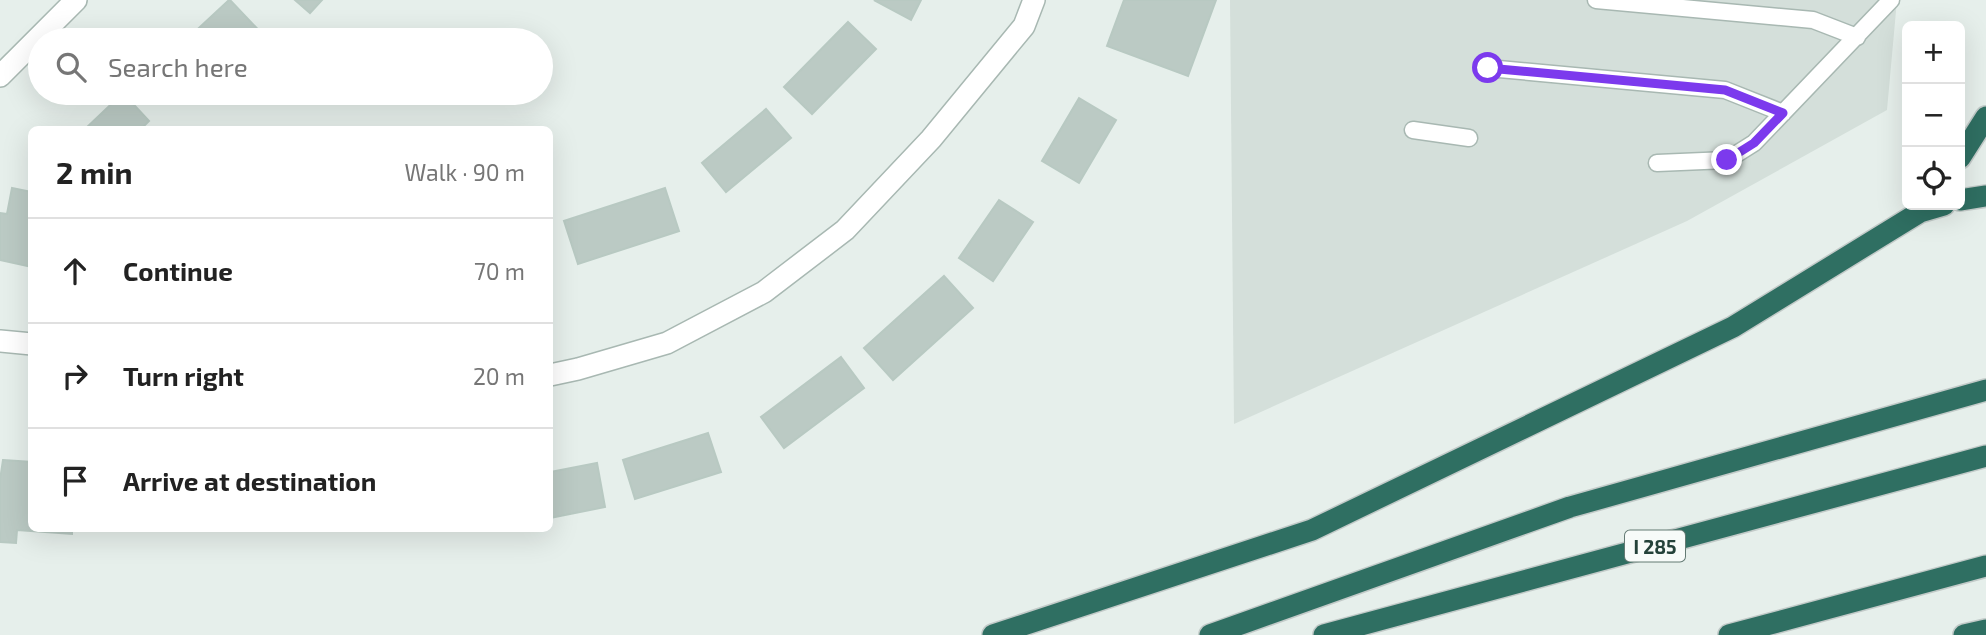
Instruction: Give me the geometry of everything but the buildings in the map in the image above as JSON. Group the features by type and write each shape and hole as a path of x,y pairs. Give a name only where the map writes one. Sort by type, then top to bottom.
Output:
{"highway":[{"path":"1965,150 1986,117"},
{"path":"1965,199 1986,196"},
{"path":"993,635 1312,530 1733,327 1921,210"},
{"path":"1210,635 1570,507 1986,390"},
{"name":"I 285","path":"1324,635 1986,456"},
{"path":"1729,635 1986,566"},
{"path":"1964,635 1986,630"}],"street":[{"path":"48,28 76,0"},
{"path":"553,373 578,369 667,342 764,292 845,230 931,139 1024,26 1034,0"},
{"path":"0,76 28,48"},
{"path":"0,341 28,344"}],"lane":[{"path":"1596,0 1813,20 1857,37"},
{"path":"1657,163 1727,160 1754,143 1892,0"},
{"path":"1488,68 1725,90 1783,113"},
{"path":"1413,130 1469,138"}],"shaded area":[{"path":"1230,0 1897,0 1887,110 1687,221 1234,424"}],"route":[{"path":"1488,68 1725,90 1783,113 1754,143 1727,160"}]}
